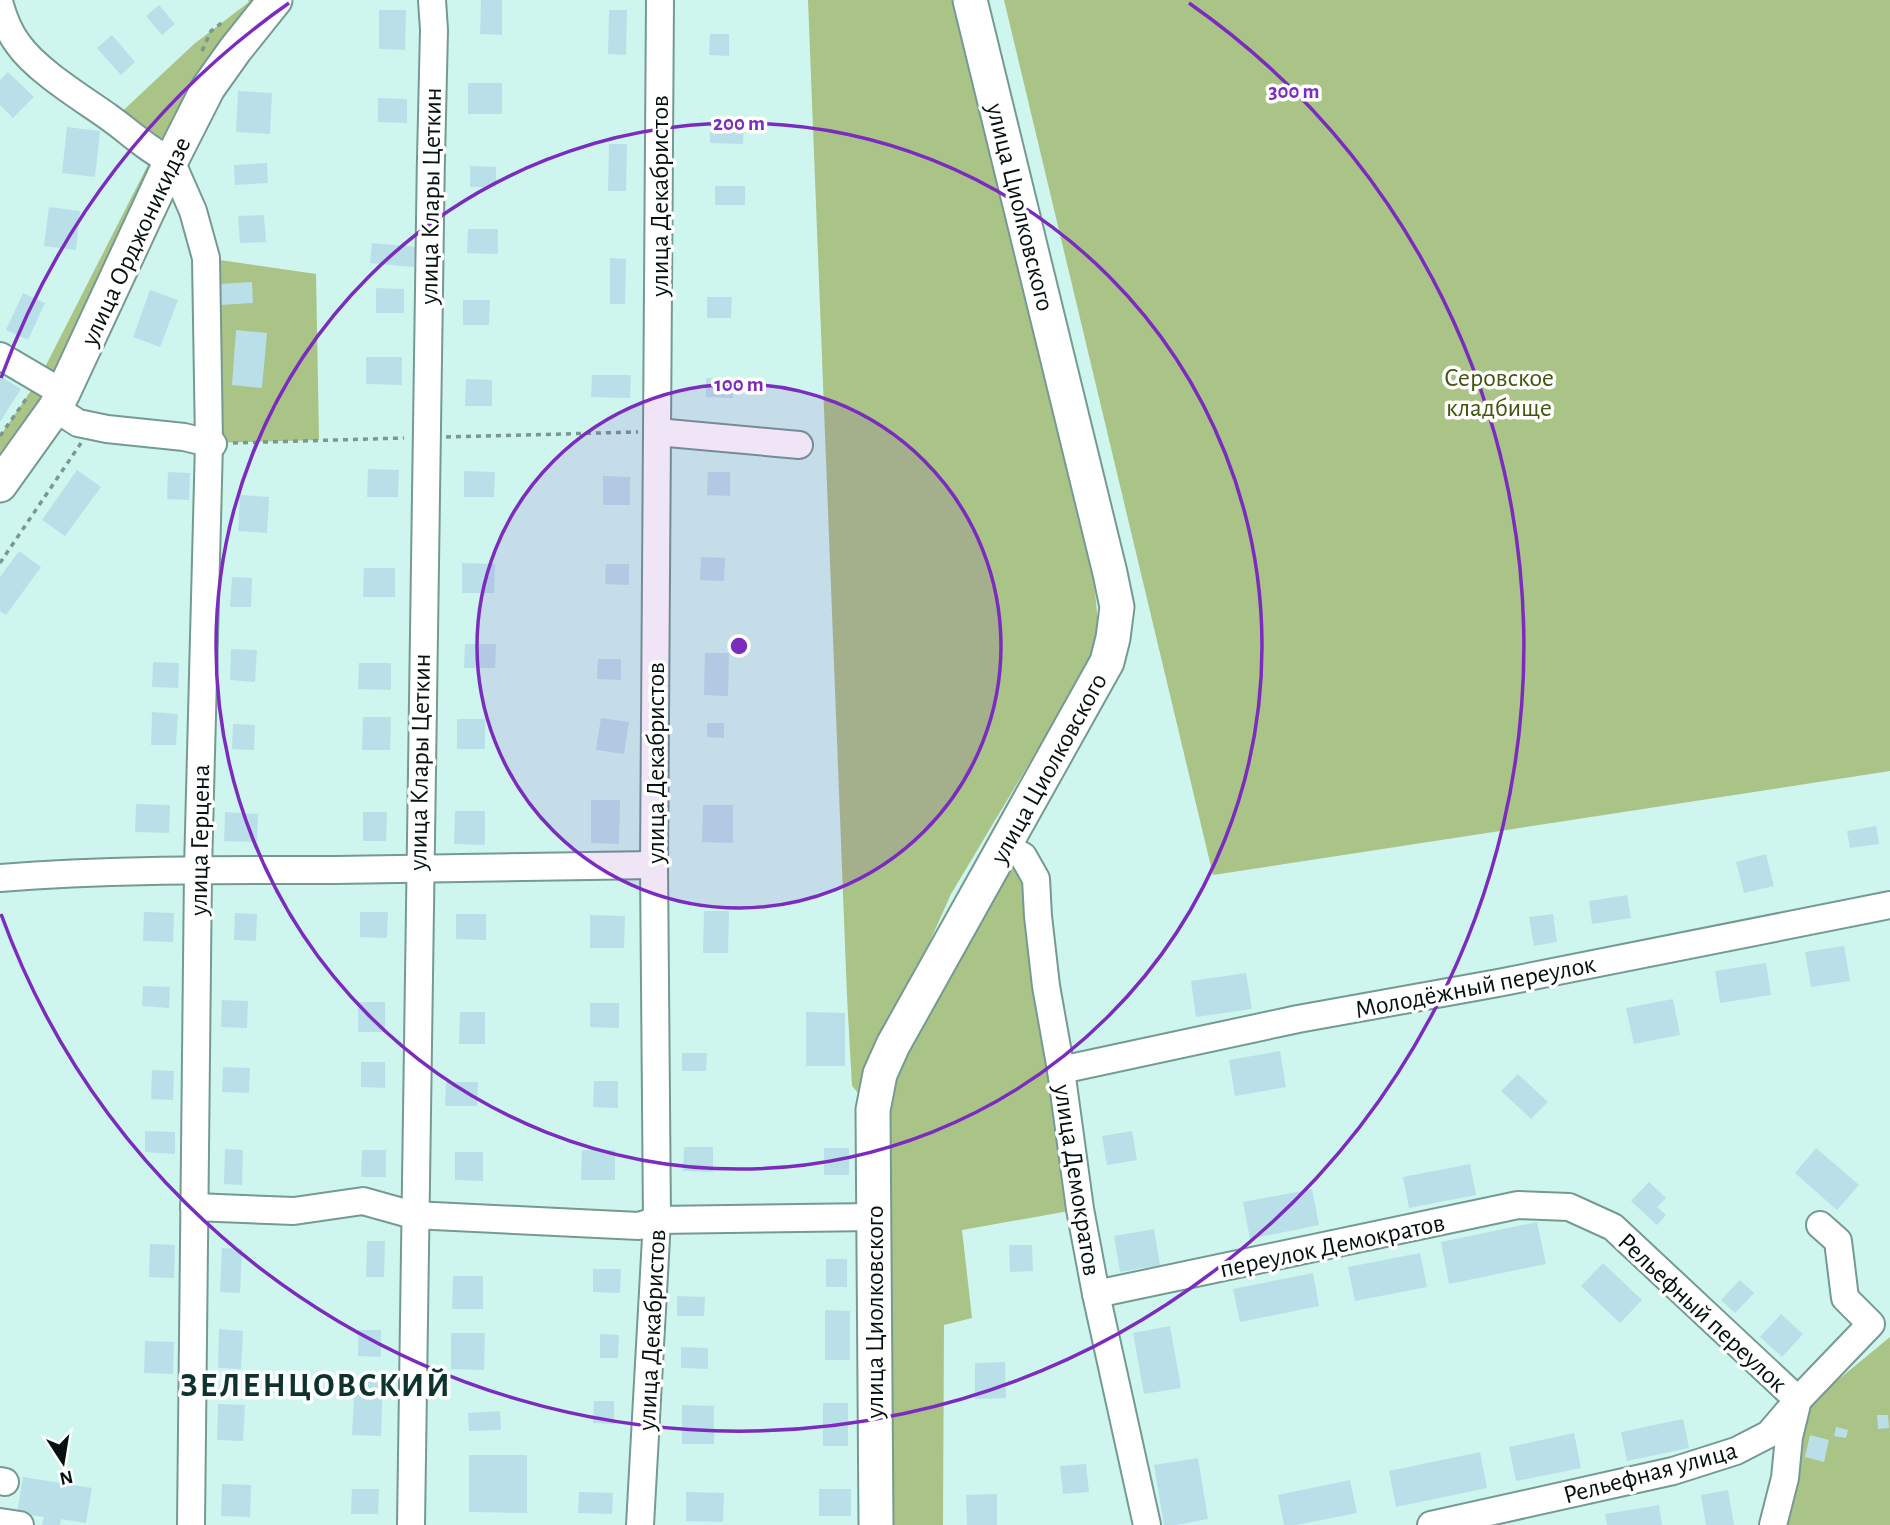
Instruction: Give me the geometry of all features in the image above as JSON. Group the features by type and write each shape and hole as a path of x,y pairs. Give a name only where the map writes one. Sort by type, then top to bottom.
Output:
{"main road":[{"name":"улица Орджоникидзе","path":"0,485 59,400 171,160 208,88 234,50 275,0"},
{"name":"улица Циолковского","path":"876,1525 873,1110 880,1074 893,1045 1107,662 1116,607 1110,573 970,0"}],"street":[{"name":"улица Клары Цеткин","path":"411,1525 417,869 434,30 432,0"},
{"name":"улица Декабристов","path":"640,1525 657,1220 654,865 660,0"},
{"path":"0,5 6,25 19,46 48,74 155,153 171,160"},
{"name":"улица Герцена","path":"171,160 193,211 206,258 211,443 198,870 191,1525"},
{"path":"0,356 59,400 78,423 211,443"},
{"path":"657,432 799,445"},
{"name":"улица Демократов","path":"1004,846 1023,856 1036,879 1046,986 1061,1070 1080,1209 1147,1525"},
{"path":"0,878 198,870 654,865"},
{"name":"Молодёжный переулок","path":"1061,1070 1298,1019 1498,983 1890,905"},
{"path":"194,1207 294,1211 363,1201 413,1215 639,1226 657,1220 873,1217"},
{"name":"переулок Демократов","path":"1096,1294 1518,1205 1569,1207"},
{"name":"Рельефный переулок","path":"1569,1207 1613,1227 1798,1400 1789,1437 1785,1478 1773,1525"},
{"name":"Рельефная улица","path":"1431,1525 1673,1471 1736,1451 1769,1434 1871,1324 1844,1297 1838,1241 1820,1225"},
{"path":"0,1522 20,1525"}],"path":[{"path":"0,563 92,426"},
{"path":"211,443 657,432"}],"green space":[{"path":"248,0 275,0 0,485 0,436 39,379 154,153 113,120 194,44 249,2"},
{"path":"808,0 956,0 1092,559 1100,645 951,894 861,1096 852,1086 847,996"},
{"name":"Серовское кладбище","path":"1004,0 1890,0 1890,771 1213,875"},
{"path":"206,258 316,274 319,440 209,443"},
{"path":"1004,846 1023,856 1080,1209 962,1230 972,1318 944,1325 943,1525 876,1525 873,1110"},
{"path":"1890,1337 1890,1525 1776,1525 1810,1403"}],"building":[{"path":"481,0 502,0 502,35 480,34"},
{"path":"159,5 175,24 162,35 146,16"},
{"path":"379,10 406,10 405,50 379,49"},
{"path":"609,10 627,10 626,55 608,54"},
{"path":"710,34 729,34 729,56 709,55"},
{"path":"112,35 135,62 121,75 97,48"},
{"path":"8,72 34,97 13,118 0,105 0,80"},
{"path":"468,83 502,83 502,114 468,114"},
{"path":"238,91 272,93 270,134 236,132"},
{"path":"378,98 407,99 407,123 378,122"},
{"path":"710,123 744,123 743,144 710,143"},
{"path":"67,127 100,131 95,177 62,173"},
{"path":"609,144 627,144 626,191 608,191"},
{"path":"267,163 268,183 235,185 234,165"},
{"path":"470,166 496,167 496,187 470,187"},
{"path":"715,186 745,186 745,205 715,205"},
{"path":"49,207 80,211 76,250 44,246"},
{"path":"264,215 266,242 240,243 238,216"},
{"path":"468,229 498,229 498,254 467,253"},
{"path":"372,243 416,247 414,267 370,263"},
{"path":"610,258 626,259 625,304 610,304"},
{"path":"252,282 253,303 220,305 219,284"},
{"path":"376,288 404,289 404,313 376,313"},
{"path":"150,290 178,300 160,347 133,337"},
{"path":"23,293 45,303 28,340 6,330"},
{"path":"707,297 732,297 731,318 707,318"},
{"path":"463,300 490,300 489,325 463,325"},
{"path":"236,330 267,333 262,388 232,385"},
{"path":"366,357 402,357 402,385 366,384"},
{"path":"592,375 631,375 630,398 591,397"},
{"path":"0,376 21,389 0,422"},
{"path":"706,378 734,378 733,398 706,397"},
{"path":"466,379 492,380 492,406 465,406"},
{"path":"368,469 399,470 398,497 367,497"},
{"path":"77,470 101,487 65,536 42,520"},
{"path":"464,471 495,472 494,497 464,497"},
{"path":"168,472 190,473 189,500 167,499"},
{"path":"708,472 730,472 730,496 707,495"},
{"path":"603,476 630,477 630,505 603,505"},
{"path":"240,495 269,497 267,533 238,531"},
{"path":"19,551 41,567 6,615 0,611 0,577"},
{"path":"701,557 725,558 724,581 700,580"},
{"path":"462,563 495,564 494,593 462,593"},
{"path":"606,564 629,564 629,585 605,584"},
{"path":"364,568 395,568 395,597 363,597"},
{"path":"232,577 252,578 251,607 230,607"},
{"path":"465,644 496,644 495,668 464,668"},
{"path":"231,649 257,650 255,682 230,680"},
{"path":"705,653 729,653 728,696 704,695"},
{"path":"598,659 621,659 621,680 597,679"},
{"path":"153,662 179,663 178,688 152,687"},
{"path":"359,663 391,663 391,690 358,689"},
{"path":"152,712 178,714 176,745 151,745"},
{"path":"363,717 391,717 390,750 362,750"},
{"path":"601,718 629,722 624,754 596,750"},
{"path":"457,719 485,719 485,749 457,749"},
{"path":"707,723 724,723 724,738 707,737"},
{"path":"233,724 255,725 254,750 232,749"},
{"path":"591,800 620,800 619,844 591,843"},
{"path":"136,804 170,805 169,833 135,832"},
{"path":"703,805 733,805 733,843 702,842"},
{"path":"455,811 485,811 485,845 454,844"},
{"path":"225,812 258,814 257,842 224,841"},
{"path":"363,812 387,812 386,841 363,841"},
{"path":"1876,826 1879,844 1850,848 1847,831"},
{"path":"1766,854 1774,886 1744,893 1736,862"},
{"path":"1627,895 1631,918 1592,924 1589,901"},
{"path":"704,911 729,911 728,953 703,953"},
{"path":"144,912 174,913 173,942 143,941"},
{"path":"360,912 388,912 387,938 360,937"},
{"path":"235,913 257,914 256,941 234,940"},
{"path":"456,914 486,914 486,940 456,939"},
{"path":"1553,914 1557,942 1534,946 1529,917"},
{"path":"590,915 625,916 624,948 590,948"},
{"path":"1844,946 1850,981 1811,987 1805,952"},
{"path":"1766,963 1771,995 1720,1003 1715,971"},
{"path":"1246,973 1252,1009 1196,1017 1191,981"},
{"path":"143,986 170,987 169,1008 142,1006"},
{"path":"1673,999 1680,1035 1634,1044 1626,1008"},
{"path":"222,1000 248,1001 247,1028 221,1027"},
{"path":"358,1002 385,1002 385,1032 358,1032"},
{"path":"590,1003 619,1003 619,1028 590,1027"},
{"path":"460,1012 485,1012 485,1044 459,1044"},
{"path":"806,1012 845,1013 845,1066 806,1066"},
{"path":"1280,1051 1286,1087 1235,1096 1229,1060"},
{"path":"682,1053 707,1053 706,1071 682,1071"},
{"path":"361,1062 385,1062 385,1088 361,1087"},
{"path":"223,1067 250,1068 249,1093 222,1092"},
{"path":"152,1070 174,1071 173,1100 151,1099"},
{"path":"1518,1074 1548,1102 1531,1119 1501,1091"},
{"path":"594,1081 618,1081 618,1108 593,1107"},
{"path":"446,1082 478,1082 477,1106 445,1106"},
{"path":"145,1131 175,1132 175,1154 145,1152"},
{"path":"1132,1131 1137,1160 1107,1165 1102,1136"},
{"path":"684,1147 713,1147 713,1172 683,1171"},
{"path":"824,1148 849,1148 849,1175 824,1175"},
{"path":"1816,1148 1859,1185 1837,1210 1795,1173"},
{"path":"225,1149 243,1150 242,1185 224,1184"},
{"path":"362,1150 386,1150 386,1177 361,1177"},
{"path":"582,1150 615,1150 615,1180 581,1180"},
{"path":"455,1152 483,1152 483,1181 455,1180"},
{"path":"1470,1164 1476,1195 1409,1208 1403,1177"},
{"path":"1649,1182 1666,1198 1657,1207 1666,1215 1657,1225 1631,1201"},
{"path":"1312,1189 1319,1225 1250,1239 1243,1202"},
{"path":"1537,1222 1546,1264 1449,1284 1441,1242"},
{"path":"1154,1229 1160,1265 1120,1272 1114,1236"},
{"path":"367,1241 385,1241 384,1277 366,1277"},
{"path":"150,1244 175,1245 174,1278 149,1277"},
{"path":"1009,1245 1032,1245 1033,1271 1010,1272"},
{"path":"222,1248 242,1249 240,1293 220,1292"},
{"path":"1420,1253 1427,1287 1355,1301 1348,1267"},
{"path":"826,1259 847,1259 847,1287 826,1287"},
{"path":"1603,1263 1642,1300 1620,1323 1581,1286"},
{"path":"593,1269 621,1269 620,1293 593,1292"},
{"path":"1313,1273 1319,1306 1240,1322 1233,1289"},
{"path":"453,1276 483,1276 483,1309 452,1309"},
{"path":"1740,1280 1754,1293 1735,1313 1721,1300"},
{"path":"677,1296 705,1297 704,1316 677,1316"},
{"path":"825,1310 850,1311 850,1360 825,1360"},
{"path":"1781,1314 1803,1334 1782,1357 1760,1337"},
{"path":"1170,1326 1181,1388 1144,1394 1133,1333"},
{"path":"219,1329 243,1331 241,1369 218,1368"},
{"path":"358,1330 381,1330 381,1357 358,1356"},
{"path":"451,1333 485,1333 484,1370 451,1369"},
{"path":"600,1334 619,1335 618,1358 600,1358"},
{"path":"145,1341 174,1342 173,1374 144,1373"},
{"path":"681,1347 708,1348 708,1369 681,1368"},
{"path":"1005,1362 1006,1398 975,1399 975,1363"},
{"path":"355,1378 383,1380 381,1436 352,1435"},
{"path":"594,1401 614,1401 614,1424 593,1423"},
{"path":"823,1403 848,1403 848,1446 823,1446"},
{"path":"218,1404 245,1405 243,1441 217,1440"},
{"path":"682,1405 714,1406 714,1444 682,1444"},
{"path":"500,1411 501,1430 469,1431 468,1413"},
{"path":"1877,1415 1888,1415 1889,1428 1878,1429"},
{"path":"1683,1419 1689,1448 1627,1461 1621,1432"},
{"path":"1836,1427 1848,1430 1846,1438 1834,1436"},
{"path":"1574,1433 1581,1468 1516,1481 1509,1447"},
{"path":"1810,1435 1829,1440 1824,1462 1805,1457"},
{"path":"1480,1452 1487,1488 1396,1507 1389,1471"},
{"path":"469,1455 527,1455 527,1513 469,1512"},
{"path":"1198,1458 1208,1519 1164,1525 1154,1465"},
{"path":"1086,1464 1089,1492 1063,1494 1060,1466"},
{"path":"23,1477 92,1488 86,1523 61,1519 60,1525 42,1525 44,1517 17,1513"},
{"path":"1350,1480 1357,1513 1284,1525 1278,1495"},
{"path":"222,1484 251,1485 250,1517 221,1516"},
{"path":"352,1489 379,1489 378,1514 351,1514"},
{"path":"819,1489 851,1489 851,1516 819,1516"},
{"path":"1728,1490 1734,1525 1706,1525 1701,1495"},
{"path":"579,1492 613,1493 612,1514 578,1513"},
{"path":"686,1492 724,1493 723,1522 686,1521"},
{"path":"997,1494 997,1525 967,1525 966,1495"},
{"path":"1659,1505 1662,1525 1607,1525 1605,1514"}],"district":[{"name":"ЗЕЛЕНЦОВСКИЙ","path":"316,1384"}]}
